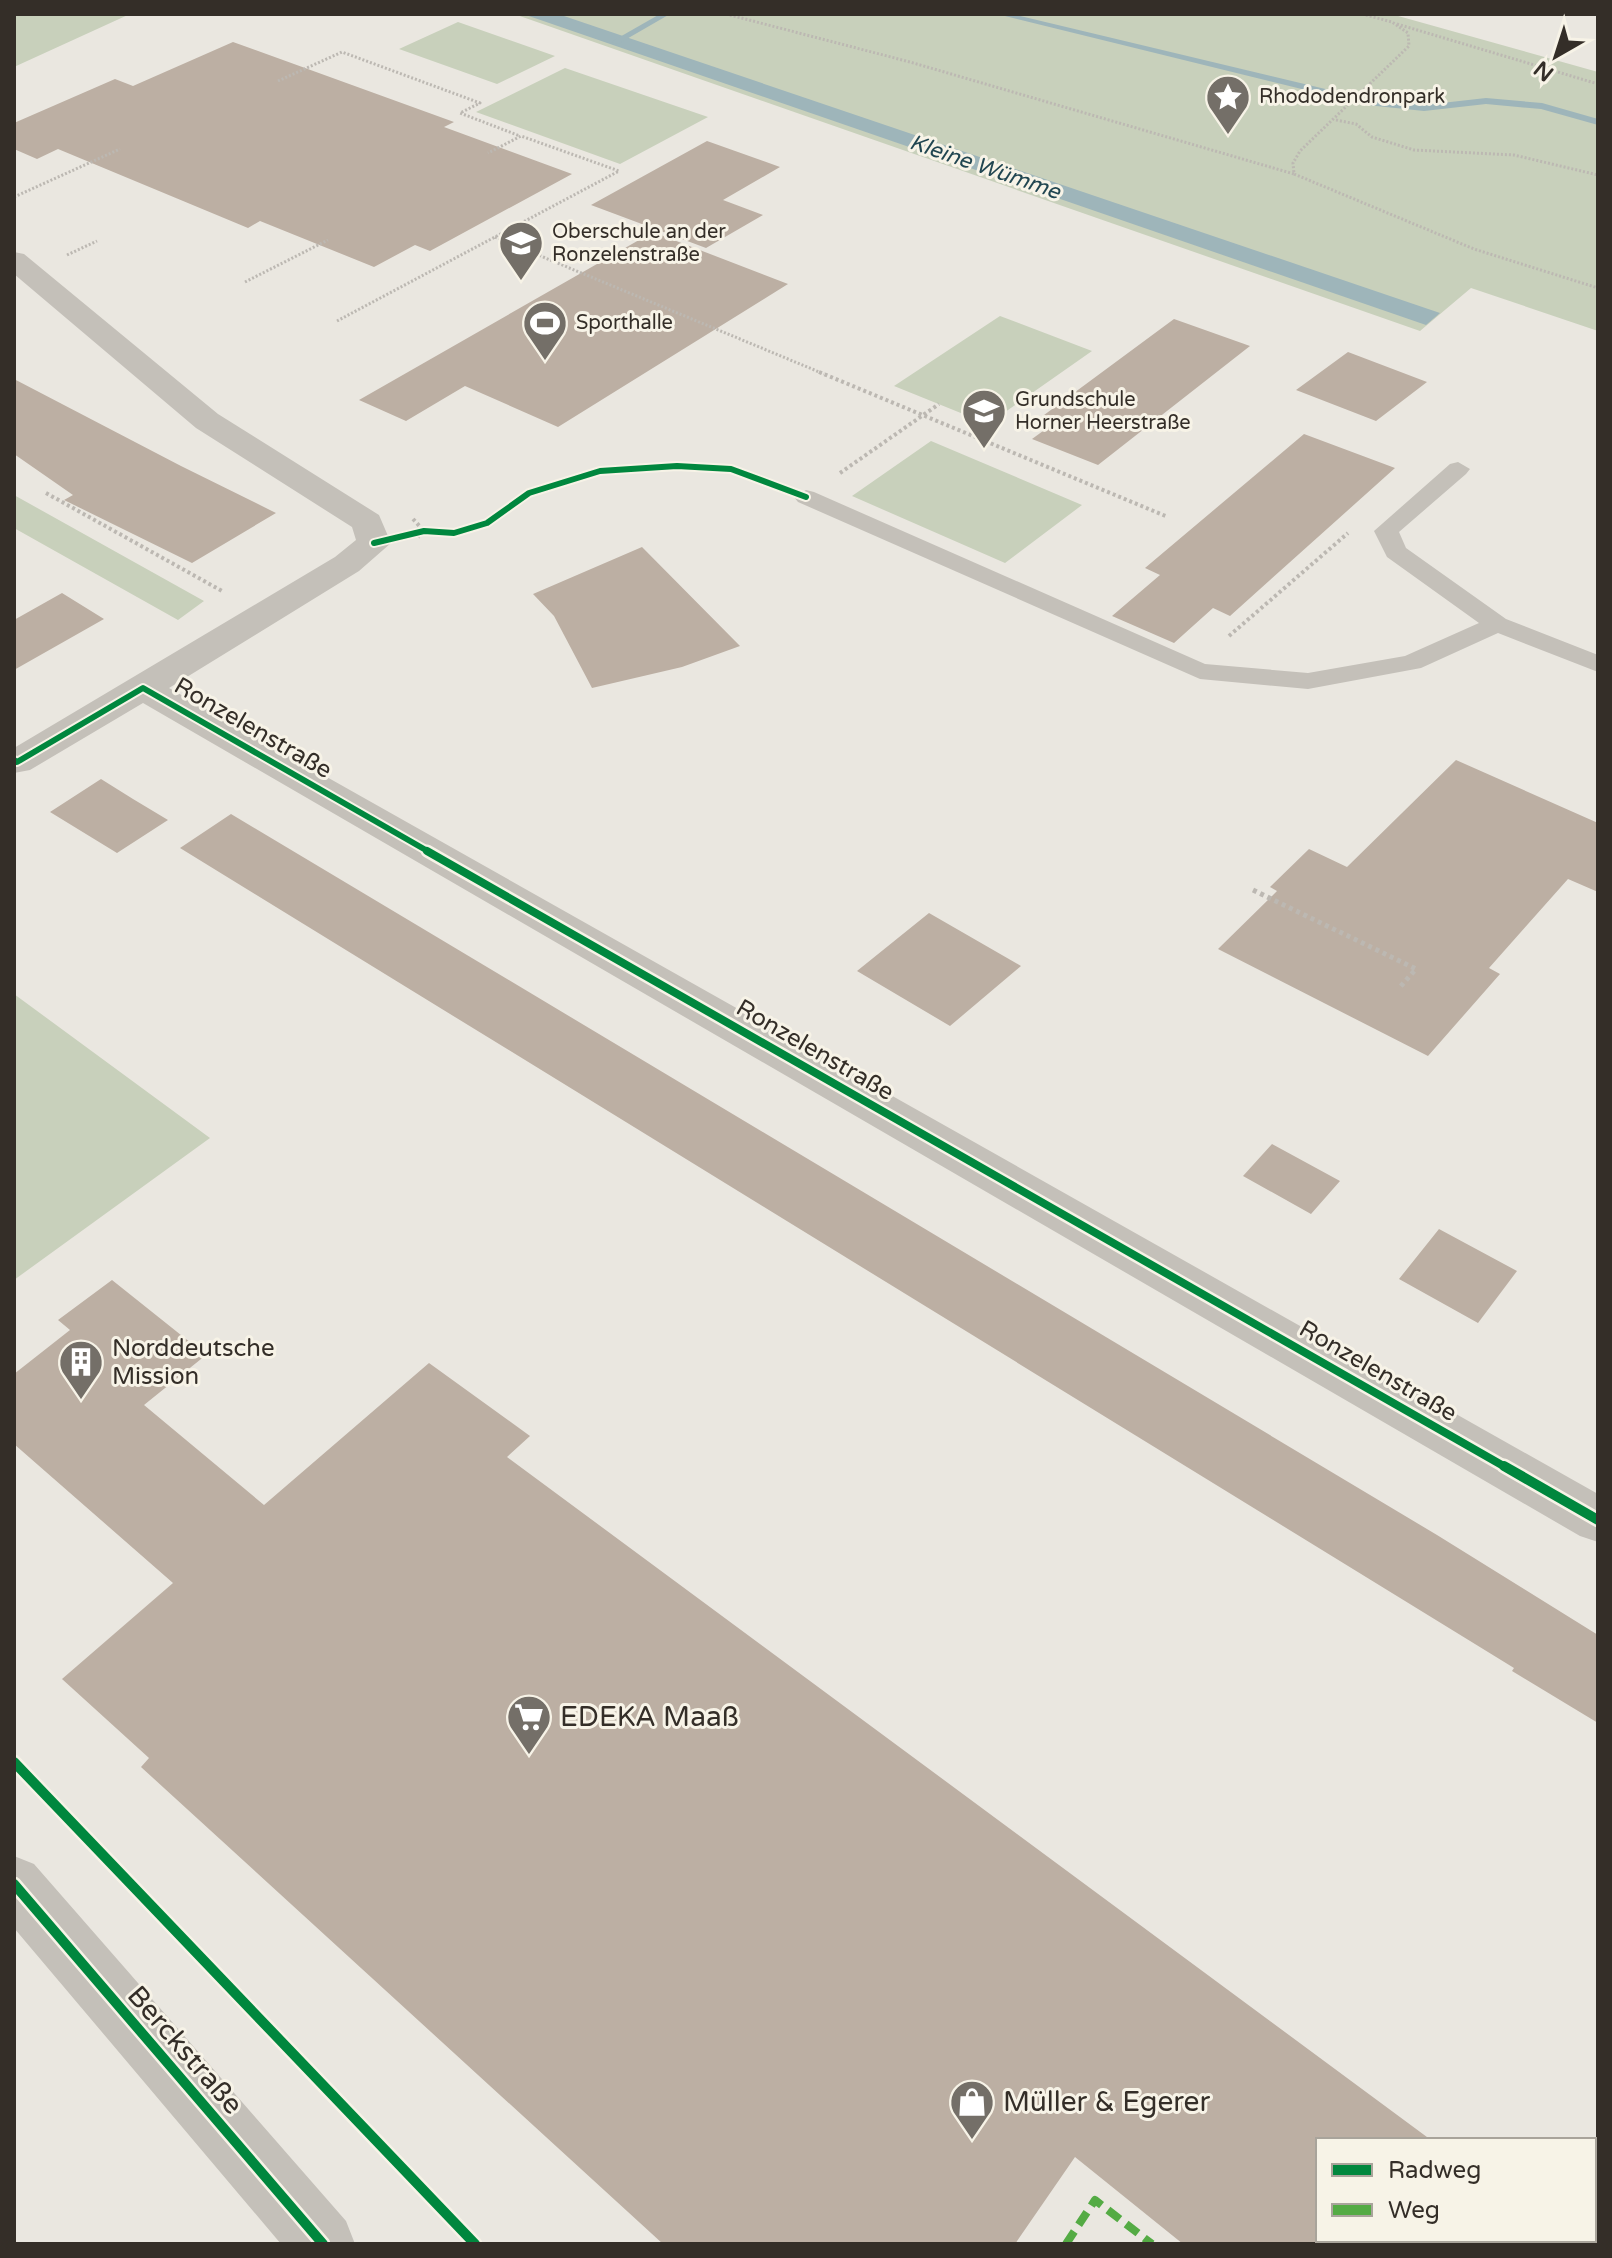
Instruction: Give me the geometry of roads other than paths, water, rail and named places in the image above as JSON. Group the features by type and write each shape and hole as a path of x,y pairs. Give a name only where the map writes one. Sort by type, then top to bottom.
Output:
{"street":[{"name":"Ronzelenstraße","path":"14,260 207,421 367,522 374,543 347,564 143,688 17,762 14,760"},
{"name":"Ronzelenstraße","path":"143,688 1598,1520"},
{"name":"Berckstraße","path":"14,1884 323,2244"}],"lane":[{"path":"1458,469 1386,531 1396,552 1497,624 1598,664"},
{"path":"806,497 1193,669 1308,681 1412,663 1497,624"}],"water":[{"name":"Kleine Wümme","path":"523,14 558,14 1440,313 1426,325"}],"waterway":[{"path":"615,42 666,14"},
{"path":"1001,14 1367,102 1424,108 1486,101 1542,106 1598,122"}],"place":[{"name":"Rhododendronpark","path":"1228,136"},
{"name":"Oberschule an der Ronzelenstraße","path":"521,282"},
{"name":"Sporthalle","path":"545,362"},
{"name":"Grundschule Horner Heerstraße","path":"984,450"},
{"name":"Norddeutsche Mission","path":"81,1401"},
{"name":"EDEKA Maaß","path":"529,1756"},
{"name":"Müller & Egerer","path":"972,2141"}]}
